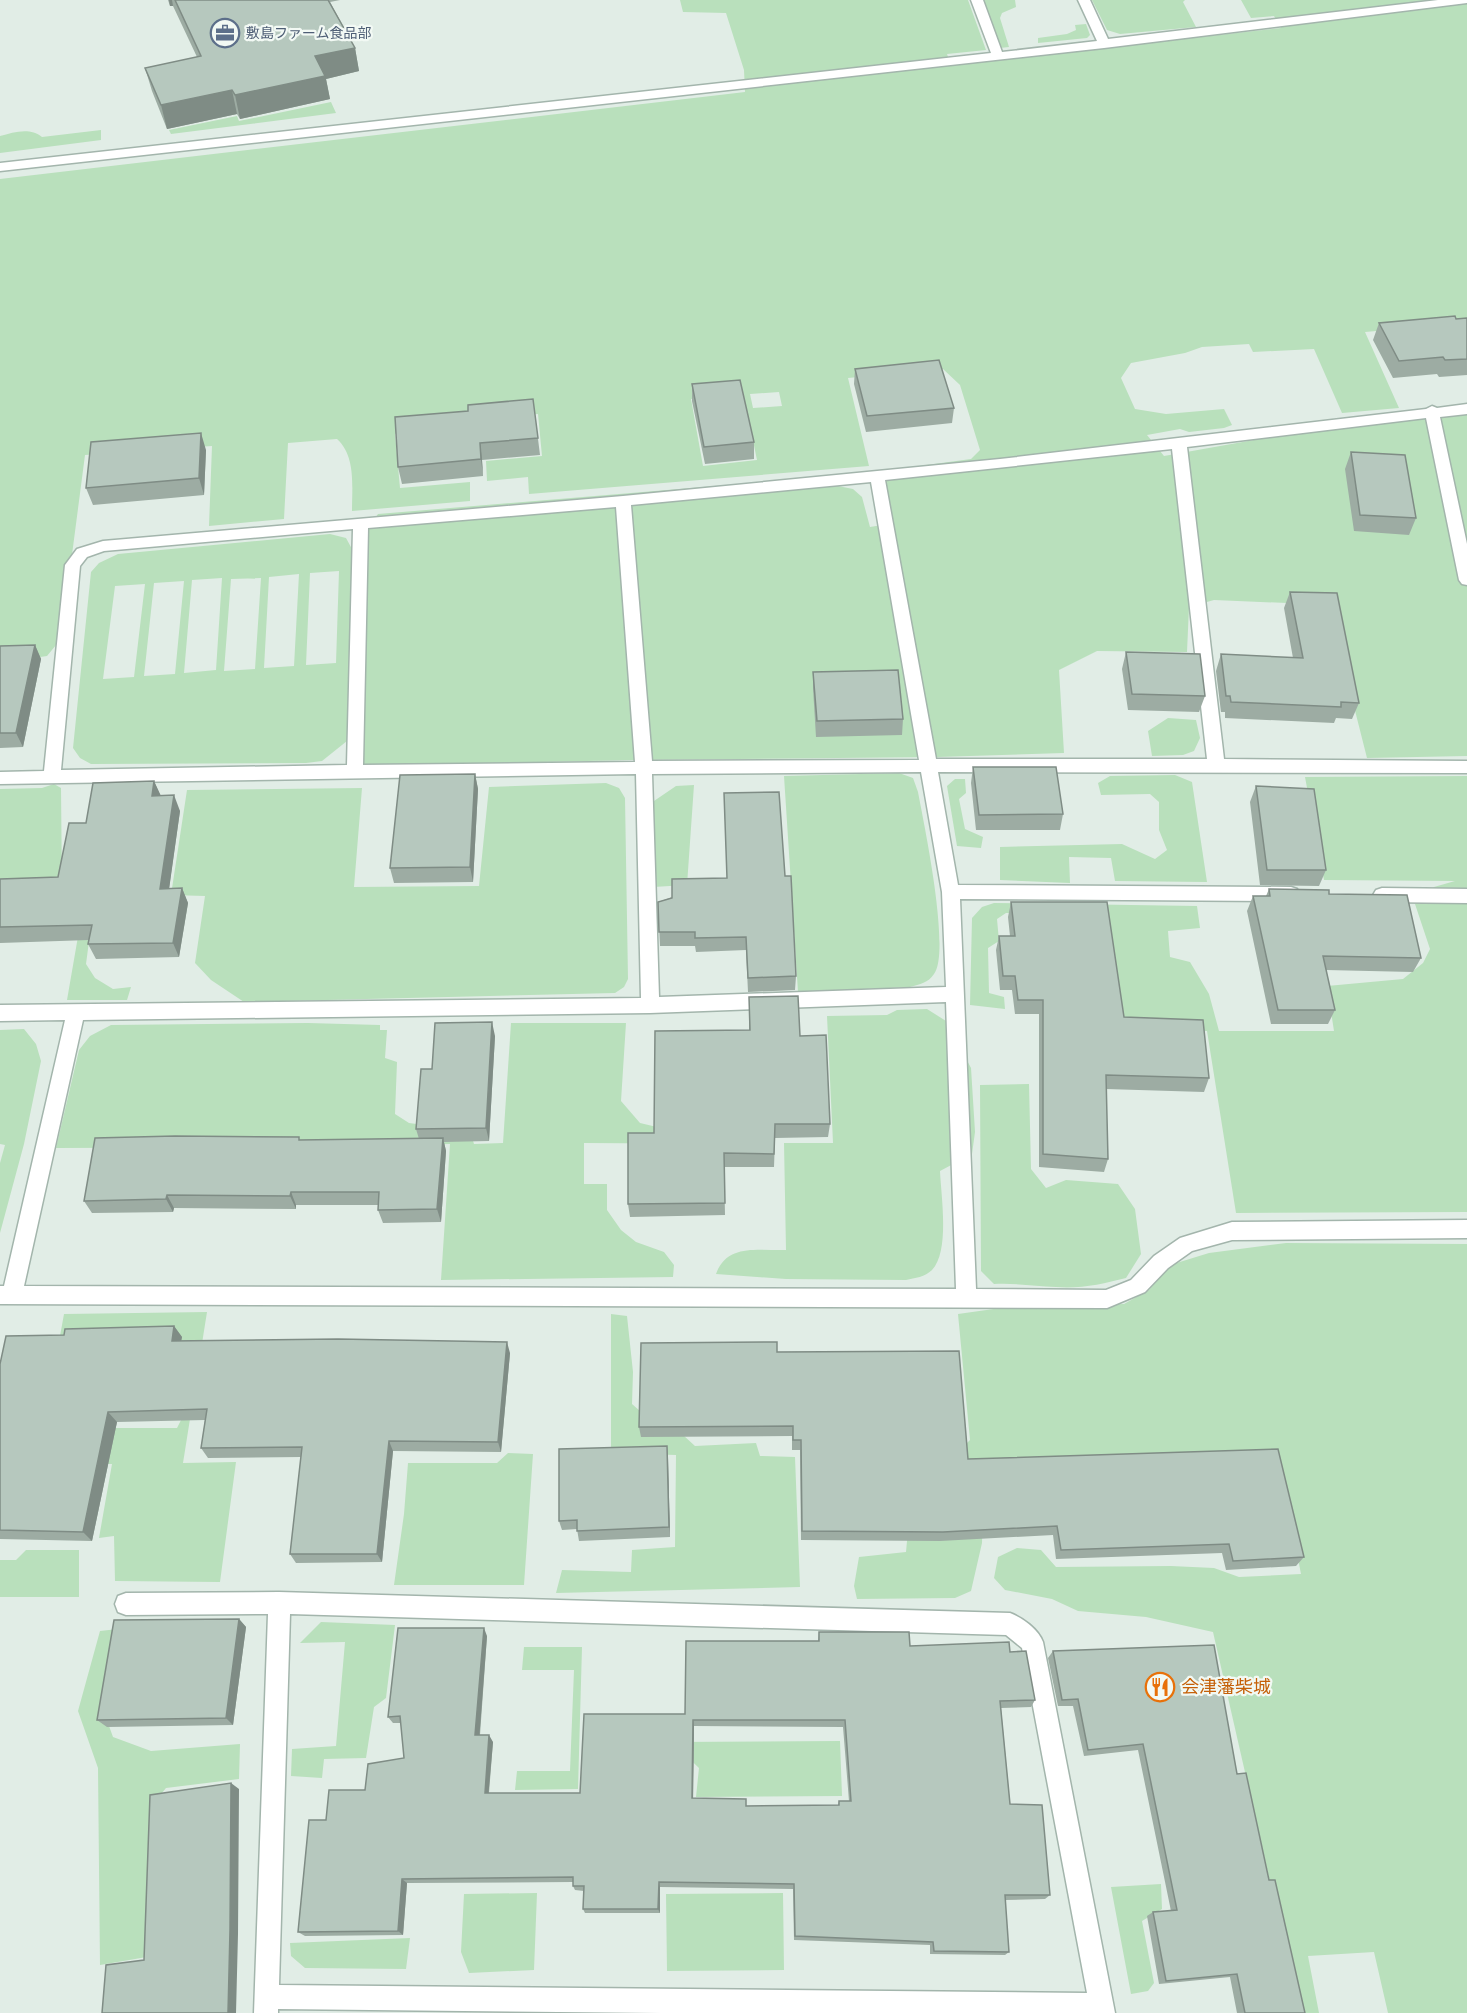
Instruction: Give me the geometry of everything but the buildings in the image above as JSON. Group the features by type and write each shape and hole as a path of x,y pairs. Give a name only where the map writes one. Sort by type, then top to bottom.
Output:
{"street":[{"path":"976,0 998,56"},
{"path":"1084,0 1104,44"},
{"path":"0,167 1104,44 1467,0"},
{"path":"52,777 73,565 82,552 103,546 623,501 877,476 1179,444 1467,408"},
{"path":"1432,411 1467,580"},
{"path":"1179,444 1216,765"},
{"path":"877,476 951,892 966,1296"},
{"path":"623,501 644,769 650,1005"},
{"path":"355,772 362,522"},
{"path":"0,778 644,769 1216,765 1467,767"},
{"path":"951,892 1311,895"},
{"path":"1359,895 1467,896"},
{"path":"0,1013 650,1005 954,994"},
{"path":"76,1012 6,1295 966,1296 1107,1299 1138,1286 1161,1262 1187,1244 1232,1231 1467,1229"},
{"path":"126,1604 279,1603 1010,1624 1032,1642 1103,2009 266,2005 279,1603"}],"green space":[{"path":"680,0 968,0 986,50 947,54 951,65 1281,28 1274,16 1251,18 1241,0 1467,0 1467,323 1365,332 1399,408 1342,413 1314,349 1253,352 1249,344 1202,347 1185,353 1131,363 1121,378 1135,409 1166,414 1224,409 1232,425 1224,428 1189,432 1180,429 1147,435 1164,456 1332,426 1467,412 1467,756 1367,758 1345,671 1334,605 1214,600 1189,607 1187,652 1097,651 1059,670 1064,753 363,766 368,528 378,514 751,483 783,491 838,486 853,489 862,497 870,527 882,525 882,471 971,459 980,450 960,385 943,369 848,378 869,466 529,494 528,477 487,481 486,461 542,456 538,414 464,419 425,424 395,434 400,488 470,482 470,501 352,511 352,472 347,454 337,439 288,443 284,519 209,526 212,446 85,455 61,639 47,656 0,663 0,179 745,92 744,70 726,13 683,12","holes":["743,392 757,460 703,466 691,399","779,392 782,406 753,408 750,394"]},
{"path":"982,0 1015,0 1016,7 1002,13 1000,18 1009,47 1000,48"},
{"path":"1092,0 1185,0 1183,2 1196,27 1120,34 1107,30"},
{"path":"1086,24 1090,35 1087,38 1038,43 1038,38 1067,34 1076,30 1075,25"},
{"path":"331,102 336,113 171,134 169,130 237,116 239,121"},
{"path":"101,130 101,140 0,153 0,136 11,133 27,131 42,137"},
{"path":"330,534 346,538 352,549 347,741 322,761 306,763 91,764 80,758 73,748 91,572 99,563 118,554","holes":["339,571 336,663 306,665 310,573","299,574 294,666 264,668 269,577","222,578 216,670 184,673 192,580","261,578 255,669 224,671 231,579","184,581 175,674 144,676 154,583","145,584 134,677 103,679 115,586"]},
{"path":"1168,718 1196,720 1200,738 1194,751 1183,755 1152,756 1148,731"},
{"path":"899,773 913,778 918,792 935,886 940,940 934,974 926,981 910,987 798,992 784,776"},
{"path":"1175,775 1192,782 1207,882 1115,881 1111,858 1069,857 1070,883 1000,880 1000,847 1122,844 1155,859 1167,850 1159,830 1159,802 1150,794 1101,795 1098,783 1110,776"},
{"path":"1467,776 1467,1212 1236,1213 1207,1031 1124,1028 1110,924 1100,913 1006,913 997,919 999,941 988,948 989,993 1004,997 1005,1009 970,1005 972,918 982,907 994,903 1197,906 1200,928 1168,931 1170,957 1190,962 1209,994 1219,1031 1334,1031 1327,986 1403,979 1423,963 1430,949 1415,904 1434,887 1455,881 1324,880 1305,777"},
{"path":"955,779 965,779 966,793 959,799 965,829 983,837 981,848 957,846 947,786"},
{"path":"606,783 619,788 625,798 628,979 624,987 615,993 244,1002 211,980 195,963 205,896 171,895 187,790 362,788 354,887 479,886 489,787"},
{"path":"54,784 61,788 62,889 0,890 0,789 42,788"},
{"path":"694,785 687,885 653,887 654,801 676,786"},
{"path":"85,896 95,896 86,964 95,978 113,989 131,987 127,1000 67,1000"},
{"path":"927,1009 946,1021 971,1068 975,1132 972,1154 940,1171 943,1237 938,1261 932,1270 923,1276 906,1280 786,1279 716,1274 721,1264 736,1253 755,1250 786,1250 784,1143 833,1143 827,1016 887,1015 897,1010"},
{"path":"308,1023 380,1025 380,1030 387,1030 385,1058 397,1062 395,1114 409,1123 470,1131 474,1144 503,1143 511,1023 626,1023 621,1101 640,1123 744,1144 584,1143 584,1184 607,1184 607,1210 621,1230 636,1242 664,1252 674,1265 673,1277 441,1280 450,1144 56,1148 79,1050 90,1036 111,1025"},
{"path":"24,1029 36,1044 41,1061 24,1144 0,1233 0,1163 5,1145 0,1144 0,1030"},
{"path":"1029,1084 1031,1169 1046,1188 1066,1180 1118,1184 1135,1209 1141,1254 1126,1278 1091,1286 1074,1287 994,1284 981,1271 980,1085"},
{"path":"1286,1243 1467,1244 1467,2013 1388,2013 1374,1952 1308,1956 1319,2013 1300,2013 1213,1632 1146,1617 1078,1611 1052,1599 1005,1590 994,1578 998,1557 1017,1548 1041,1550 1056,1567 1214,1568 1239,1577 1301,1574 1278,1456 984,1464 982,1543 971,1591 955,1598 857,1599 854,1586 859,1557 906,1552 908,1530 953,1457 970,1440 958,1314 1015,1306 1124,1304 1149,1290 1170,1265 1209,1253"},
{"path":"207,1312 183,1463 236,1462 220,1582 115,1581 114,1536 99,1538 112,1464 0,1464 112,1428 177,1428 183,1416 60,1336 64,1314"},
{"path":"611,1314 627,1316 633,1372 632,1404 649,1419 683,1435 695,1446 756,1443 760,1456 795,1457 800,1587 556,1593 562,1570 631,1572 632,1550 675,1547 676,1455 611,1453"},
{"path":"508,1453 533,1454 524,1585 394,1585 404,1514 408,1463 497,1463"},
{"path":"26,1550 79,1550 79,1597 0,1597 0,1560 16,1560"},
{"path":"321,1622 395,1625 386,1698 374,1707 366,1758 324,1759 322,1778 291,1776 292,1749 336,1746 345,1642 300,1643"},
{"path":"118,1629 105,1715 113,1737 151,1751 240,1744 239,1779 166,1788 152,1805 176,1952 100,1965 98,1768 78,1711 100,1631"},
{"path":"524,1647 582,1647 578,1789 515,1790 517,1771 570,1771 574,1670 522,1670"},
{"path":"840,1741 842,1796 696,1797 699,1768 672,1742"},
{"path":"1161,1884 1162,1909 1142,1921 1154,1983 1148,1991 1131,1994 1111,1887"},
{"path":"537,1893 534,1970 469,1973 461,1952 464,1894"},
{"path":"783,1893 784,1970 667,1971 666,1894"},
{"path":"410,1938 406,1969 305,1968 291,1956 290,1943"}],"place":[{"name":"敷島ファーム食品部","path":"225,33"},
{"name":"会津藩柴城","path":"1160,1687"}]}
